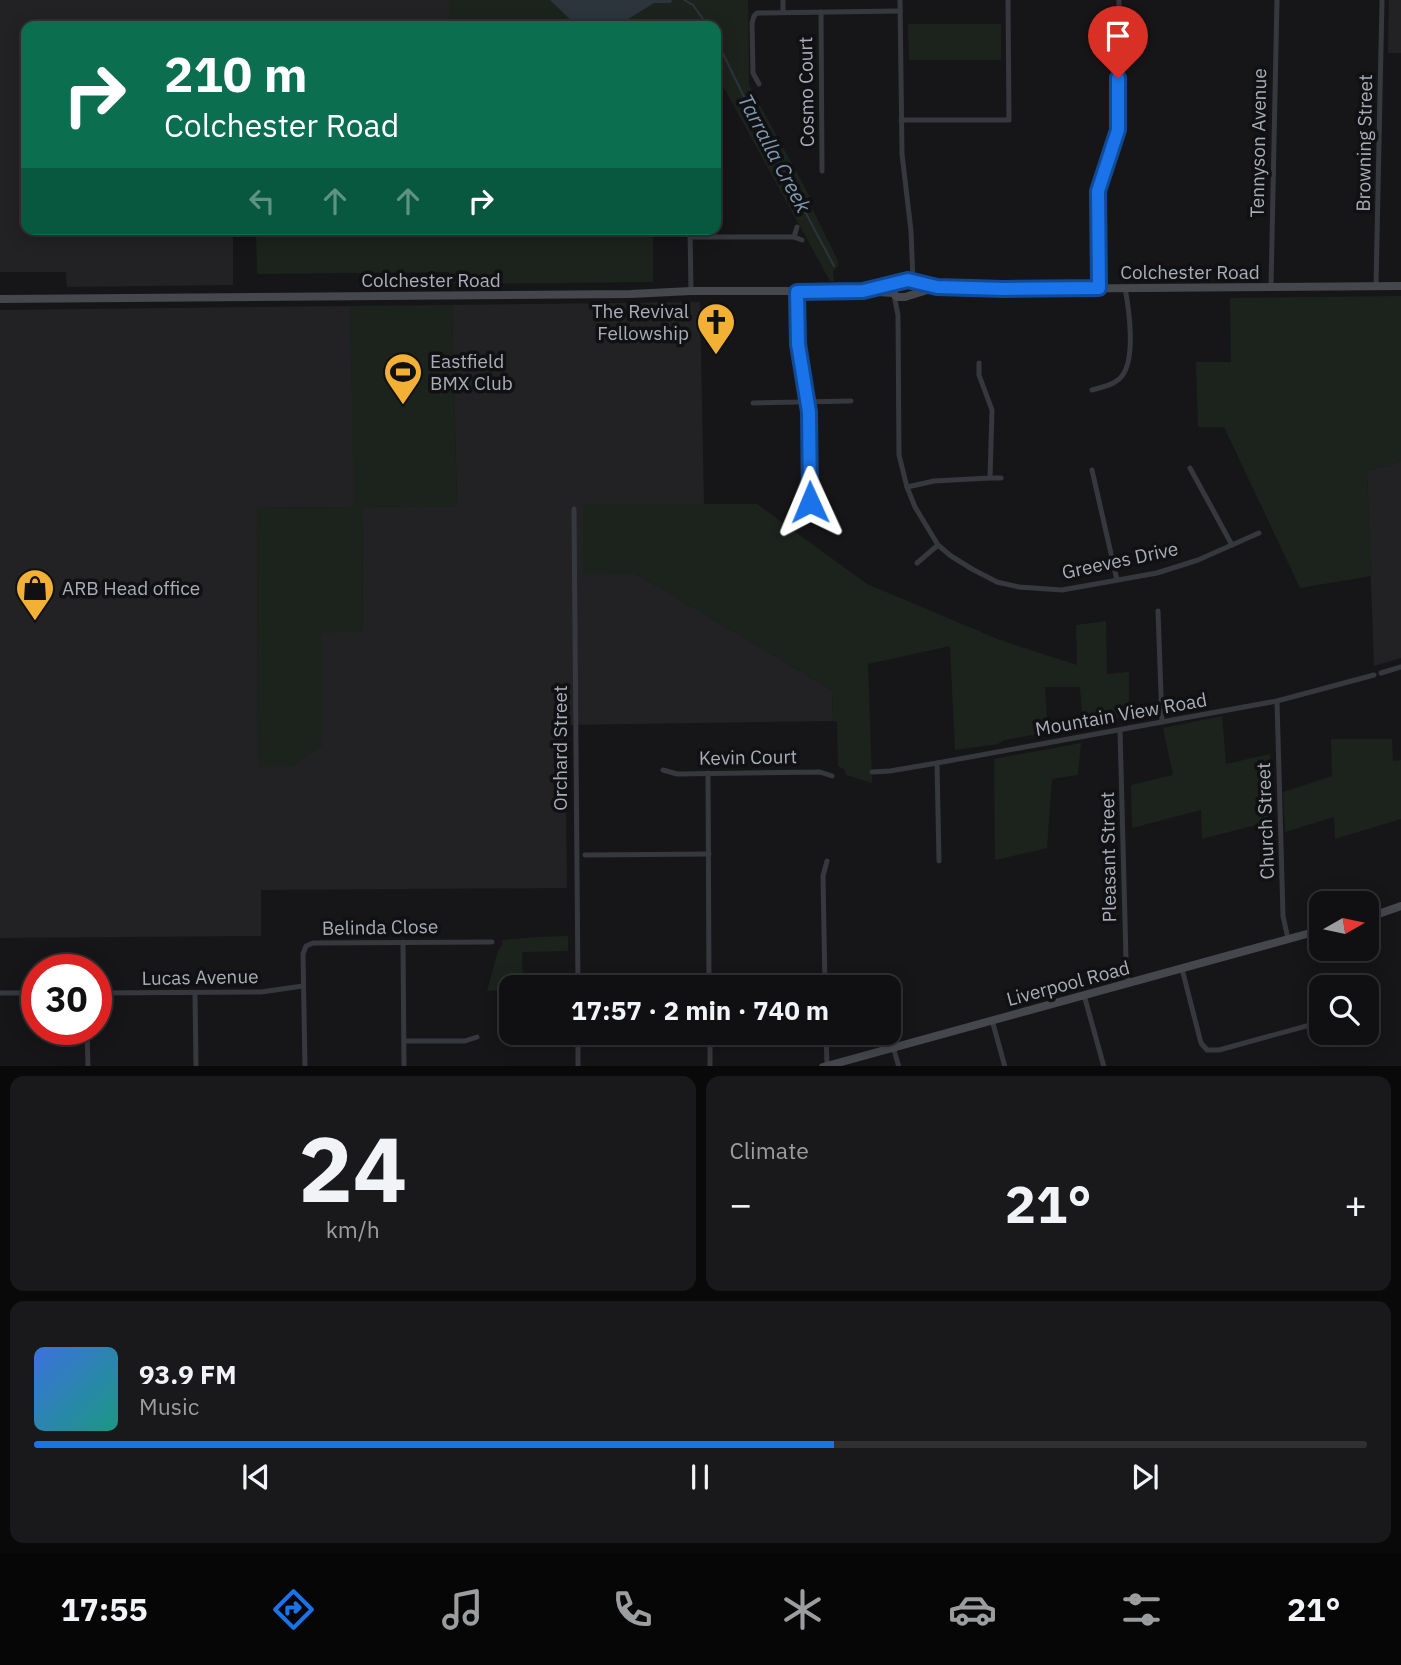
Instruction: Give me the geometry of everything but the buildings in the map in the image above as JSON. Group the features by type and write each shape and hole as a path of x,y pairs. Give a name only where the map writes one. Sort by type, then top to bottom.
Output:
{"main road":[{"name":"Colchester Road","path":"910,281 937,287 1004,289 1401,286"},
{"path":"910,281 915,288 908,296 894,291 910,281"},
{"name":"Colchester Road","path":"908,296 937,287"},
{"name":"Colchester Road","path":"0,299 894,291"},
{"path":"1379,914 1401,906"},
{"name":"Liverpool Road","path":"825,1066 1309,933"}],"street":[{"path":"783,0 783,12"},
{"path":"900,0 902,154 911,231 910,281"},
{"path":"901,120 1009,120 1008,0"},
{"path":"1099,288 1098,191 1118,130 1119,0"},
{"name":"Tennyson Avenue","path":"1271,287 1277,0"},
{"name":"Browning Street","path":"1376,286 1382,0"},
{"path":"758,83 752,73 752,19 760,12 900,11"},
{"name":"Cosmo Court","path":"821,12 822,171"},
{"path":"794,237 797,227"},
{"path":"691,291 691,237 794,237 802,240"},
{"path":"1092,390 1117,381 1127,366 1129,317 1125,288"},
{"name":"Greeves Drive","path":"894,291 898,315 899,455 915,507 938,545 951,556 998,582 1019,587 1062,590 1157,573 1259,534"},
{"path":"797,292 798,344 808,402 810,502"},
{"name":"Greeves Drive","path":"898,315 908,296"},
{"path":"979,363 979,375 992,410 990,478"},
{"path":"753,403 851,401"},
{"path":"1189,468 1232,545"},
{"path":"1092,470 1117,580"},
{"path":"907,487 934,481 1001,478"},
{"name":"Orchard Street","path":"575,509 578,975"},
{"path":"917,563 938,545"},
{"path":"1158,611 1162,722"},
{"path":"1381,673 1401,667"},
{"name":"Mountain View Road","path":"872,772 937,763 1276,701 1374,675"},
{"name":"Church Street","path":"1276,701 1283,916 1288,939"},
{"name":"Pleasant Street","path":"1120,730 1128,983"},
{"path":"937,763 939,861"},
{"name":"Kevin Court","path":"663,770 677,774 820,772 832,776"},
{"path":"708,773 709,975"},
{"path":"585,855 709,854"},
{"path":"825,975 823,876 828,861"},
{"path":"403,942 404,1066"},
{"name":"Belinda Close","path":"305,1066 303,954 309,944 492,942"},
{"path":"1182,969 1201,1043 1207,1050 1309,1025"},
{"name":"Lucas Avenue","path":"112,993 261,992 303,986"},
{"path":"0,993 21,993"},
{"path":"195,993 196,1066"},
{"path":"1084,995 1104,1066"},
{"path":"992,1020 1005,1066"},
{"path":"404,1041 465,1041 477,1037"},
{"path":"88,1045 88,1066"},
{"path":"578,1045 578,1066"},
{"path":"710,1045 710,1066"},
{"path":"825,1066 826,1045"},
{"path":"893,1047 899,1066"}],"shaded area":[{"path":"0,0 449,0 449,21 21,21 21,235 233,235 233,285 67,287 66,272 0,272"},
{"path":"449,0 748,0 749,85 810,197 807,198 838,261 838,266 833,271 834,281 830,281 721,86 721,21 449,21"},
{"path":"550,0 672,0 671,3 654,3 625,21 572,21"},
{"path":"1389,0 1401,0 1401,53 1388,53"},
{"path":"908,24 1001,24 1001,60 909,60"},
{"path":"256,235 653,235 653,282 449,284 449,272 257,274"},
{"path":"1401,296 1401,461 1367,471 1371,576 1300,588 1224,427 1198,427 1196,362 1231,362 1230,298"},
{"path":"700,302 704,504 583,504 583,574 637,574 832,690 833,721 565,725 567,888 261,890 261,936 0,938 0,310 350,306 355,507 257,508 258,767 292,767 322,745 322,632 363,632 362,507 457,505 452,305"},
{"path":"452,305 457,506 362,507 363,632 322,633 322,745 292,767 258,767 257,508 354,507 350,306"},
{"path":"1401,461 1401,658 1374,666 1367,471"},
{"path":"583,504 757,504 867,584 1000,640 1077,665 1076,625 1106,621 1107,674 1129,672 1129,715 1083,725 1080,687 1045,687 1048,732 1004,740 998,744 955,750 950,646 868,664 872,783 846,775 845,770 838,766 837,722 833,721 832,690 637,574 583,575"},
{"path":"1222,716 1226,764 1270,754 1272,821 1202,839 1201,810 1132,828 1131,785 1173,775 1163,728"},
{"path":"1331,739 1392,739 1393,761 1401,760 1401,819 1335,839 1334,817 1285,832 1283,792 1332,776"},
{"path":"1081,743 1078,775 1052,779 1047,848 995,860 994,759"},
{"path":"568,936 568,951 522,952 523,975 499,975 499,990 487,991 502,940"}],"waterway":[{"name":"Tarralla Creek","path":"684,0 693,5 704,21"},
{"name":"Tarralla Creek","path":"721,49 834,266"}],"place":[{"name":"The Revival Fellowship","path":"716,356"},
{"name":"Eastfield BMX Club","path":"403,406"},
{"name":"ARB Head office","path":"35,622"}],"route":[{"path":"810,502 809,412 798,344 797,292 863,291 908,280 937,287 1099,288 1098,191 1118,130 1118,78"}]}
